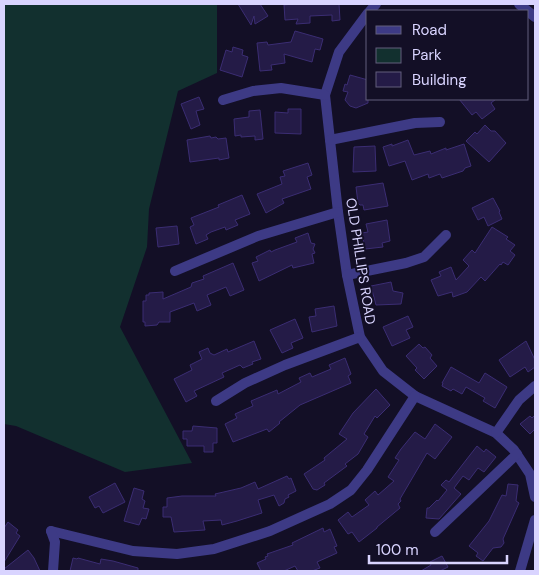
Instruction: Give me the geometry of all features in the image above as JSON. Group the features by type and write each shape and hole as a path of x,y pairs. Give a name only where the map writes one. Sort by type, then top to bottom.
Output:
{"street":[{"name":"OLD PHILLIPS ROAD","path":"366,16 339,52 325,95 338,212 347,274 360,337 383,371 415,396 496,433 517,454 530,474 535,497"},
{"path":"223,100 253,91 281,88 325,95"},
{"path":"330,140 415,123 440,122"},
{"path":"175,271 258,236 338,212"},
{"path":"347,274 406,263 424,257 446,235"},
{"path":"216,402 246,383 285,365 360,337"},
{"path":"496,433 519,400 535,386"},
{"path":"53,571 55,542 51,532 133,551 177,554 214,549 270,531 330,504 351,490 367,470 415,396"},
{"path":"435,532 517,454"},
{"path":"521,571 535,520"}],"green space":[{"path":"4,4 217,4 217,73 178,91 149,209 147,247 120,327 192,463 125,472 16,426 4,424"}],"building":[{"path":"238,4 260,4 268,16 255,24 254,16 251,25"},
{"path":"339,4 340,20 332,21 332,15 310,16 310,23 296,24 298,19 285,20 284,5"},
{"path":"295,31 323,39 320,50 315,49 312,62 284,54 285,63 271,65 272,70 260,71 257,43 267,42 268,45 291,42"},
{"path":"233,47 243,50 242,55 248,57 242,77 220,70 226,50 232,52"},
{"path":"350,75 366,79 366,100 368,100 368,103 356,108 350,106 345,100 348,92 343,91 345,84 347,85"},
{"path":"199,97 204,109 196,111 200,125 191,129 181,104"},
{"path":"460,100 495,100 491,103 495,109 482,119 476,112 472,115"},
{"path":"288,109 301,109 301,134 275,133 275,112 288,113"},
{"path":"260,110 263,139 255,140 255,136 235,136 234,119 249,117 249,111"},
{"path":"485,125 491,131 495,131 506,143 489,162 466,141 475,132 477,134"},
{"path":"210,136 211,138 216,137 218,139 226,138 229,158 190,162 187,140"},
{"path":"408,140 414,155 430,151 431,154 464,144 471,166 463,171 442,178 440,174 429,178 428,174 412,180 405,161 389,166 383,147"},
{"path":"375,146 376,171 353,172 354,147"},
{"path":"308,163 312,175 307,177 311,189 282,199 284,203 266,213 257,194 282,184 280,177 285,176 283,171"},
{"path":"383,183 388,206 364,210 363,205 358,203 356,187"},
{"path":"242,195 250,214 235,220 238,225 226,230 225,227 211,232 206,235 208,239 196,244 190,227 194,225 191,218"},
{"path":"493,198 502,219 488,226 484,217 478,220 472,208"},
{"path":"387,220 390,241 382,243 383,247 365,249 362,233 368,232 366,224"},
{"path":"177,226 179,244 158,247 156,228"},
{"path":"492,227 508,237 506,239 515,245 510,251 515,255 508,265 503,262 485,281 481,277 467,292 453,297 452,292 438,296 431,280 441,276 439,272 451,267 456,280 469,266 463,260 472,250 475,253"},
{"path":"308,233 311,243 315,244 313,249 315,253 312,254 314,263 293,268 292,265 259,281 252,263 258,261 256,257 270,250 271,252 297,242 295,238"},
{"path":"233,263 244,290 230,296 226,287 207,295 211,305 197,311 194,303 170,312 170,322 159,322 157,325 145,326 145,322 143,322 143,301 146,301 146,295 163,292 163,299 191,287 192,283 204,279 203,276"},
{"path":"391,282 393,291 403,293 401,304 376,305 371,286"},
{"path":"334,306 337,326 312,332 309,317 316,316 315,309"},
{"path":"408,316 413,327 406,330 410,338 392,346 383,327"},
{"path":"295,319 303,338 291,343 293,348 282,353 270,330"},
{"path":"254,341 261,359 243,368 240,365 222,373 224,377 194,391 197,396 186,402 174,379 192,370 190,365 202,359 199,352 208,348 210,353 214,355 227,349 228,352"},
{"path":"526,341 535,360 535,367 528,372 525,367 510,377 499,360"},
{"path":"419,344 423,348 425,347 432,355 430,358 437,366 424,379 415,370 417,368 406,356"},
{"path":"345,358 351,374 348,376 351,383 300,405 269,432 267,429 233,442 225,424 237,418 235,414 253,406 251,401 277,390 278,394 301,382 299,378 310,373 312,377 331,369 329,365"},
{"path":"451,367 479,383 485,373 507,387 495,408 483,401 485,398 466,387 462,394 442,386"},
{"path":"376,389 390,405 377,418 375,416 364,434 368,437 358,454 345,464 347,466 324,483 325,485 317,490 313,489 304,474 325,460 324,458 347,439 339,434 353,413"},
{"path":"535,415 535,429 530,434 520,424 530,416 532,418"},
{"path":"435,424 452,437 435,459 427,453 400,499 401,501 398,504 400,508 359,542 352,532 348,534 338,520 348,512 352,517 369,505 365,500 375,491 378,495 394,481 388,477 399,460 395,458 401,449 415,432 425,439"},
{"path":"193,426 217,428 217,443 213,443 213,452 204,452 204,446 187,446 187,439 183,439 183,431 192,431"},
{"path":"477,446 484,452 486,449 496,457 484,472 478,468 469,480 463,476 454,488 461,494 439,519 426,518 427,508 438,501 447,490 441,485 446,480 449,482"},
{"path":"287,476 289,479 291,478 296,491 288,495 289,497 279,506 274,495 258,500 262,513 222,525 221,520 203,521 205,530 174,532 171,517 163,517 163,507 167,507 167,498 216,496 215,494 241,488 255,482 258,489"},
{"path":"115,483 125,502 103,513 99,506 95,508 89,497"},
{"path":"508,484 518,485 516,501 519,503 503,539 504,543 501,547 493,548 483,561 476,556 478,553 469,546 489,521 502,495 506,496"},
{"path":"134,488 144,491 142,499 145,501 143,508 149,509 146,519 142,518 139,525 124,521"},
{"path":"8,522 18,530 16,533 20,536 4,562 4,528"},
{"path":"323,528 324,532 330,529 337,546 334,547 337,553 317,562 320,568 312,571 298,571 295,566 284,571 261,571 257,563 266,559 267,554 293,545 292,543"},
{"path":"28,550 40,571 4,571 4,569"},
{"path":"442,556 448,567 440,571 421,571 431,565 430,562"},
{"path":"73,558 100,564 101,559 113,561 138,568 138,571 70,571"}]}
